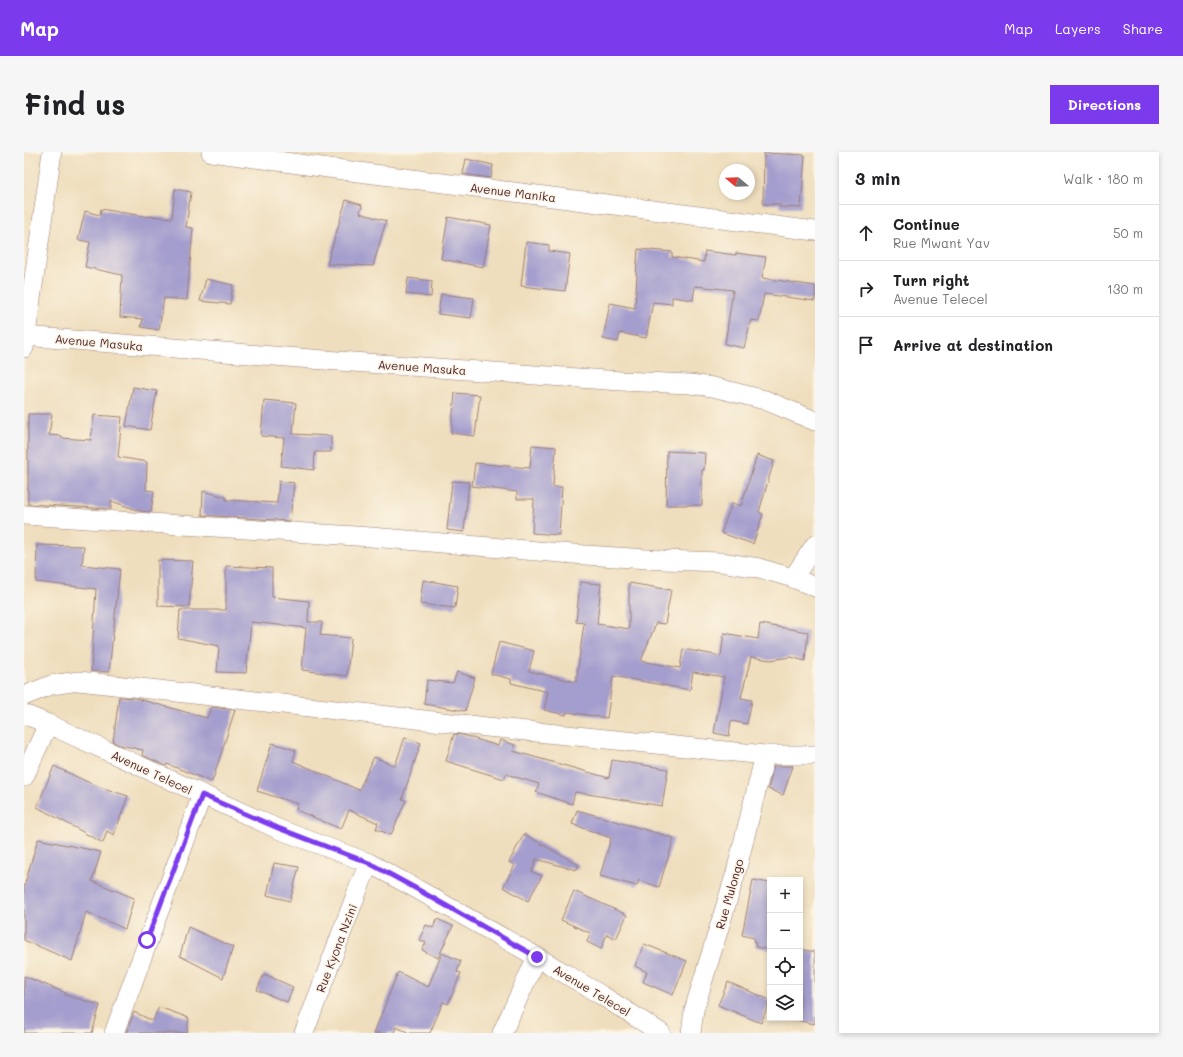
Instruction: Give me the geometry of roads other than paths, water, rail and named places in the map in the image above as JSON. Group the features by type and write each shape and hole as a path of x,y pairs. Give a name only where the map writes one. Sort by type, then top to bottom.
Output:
{"street":[{"path":"24,340 52,152"},
{"name":"Avenue Manika","path":"211,152 815,231"},
{"name":"Avenue Masuka","path":"24,340 621,381 690,384 713,387 764,400 815,421"},
{"path":"24,515 371,537 593,556 721,562 758,568 793,578 815,587"},
{"path":"793,578 815,545"},
{"path":"24,696 51,685 79,680 471,725 765,755 815,755"},
{"name":"Avenue Telecel","path":"24,714 278,828 369,863 537,957 661,1033"},
{"path":"24,777 48,724"},
{"name":"Rue Mulongo","path":"691,1033 694,1010 736,872 765,755"},
{"path":"114,1033 202,795"},
{"name":"Rue Kyona Nzini","path":"304,1033 369,863"},
{"path":"502,1033 537,957"}]}
